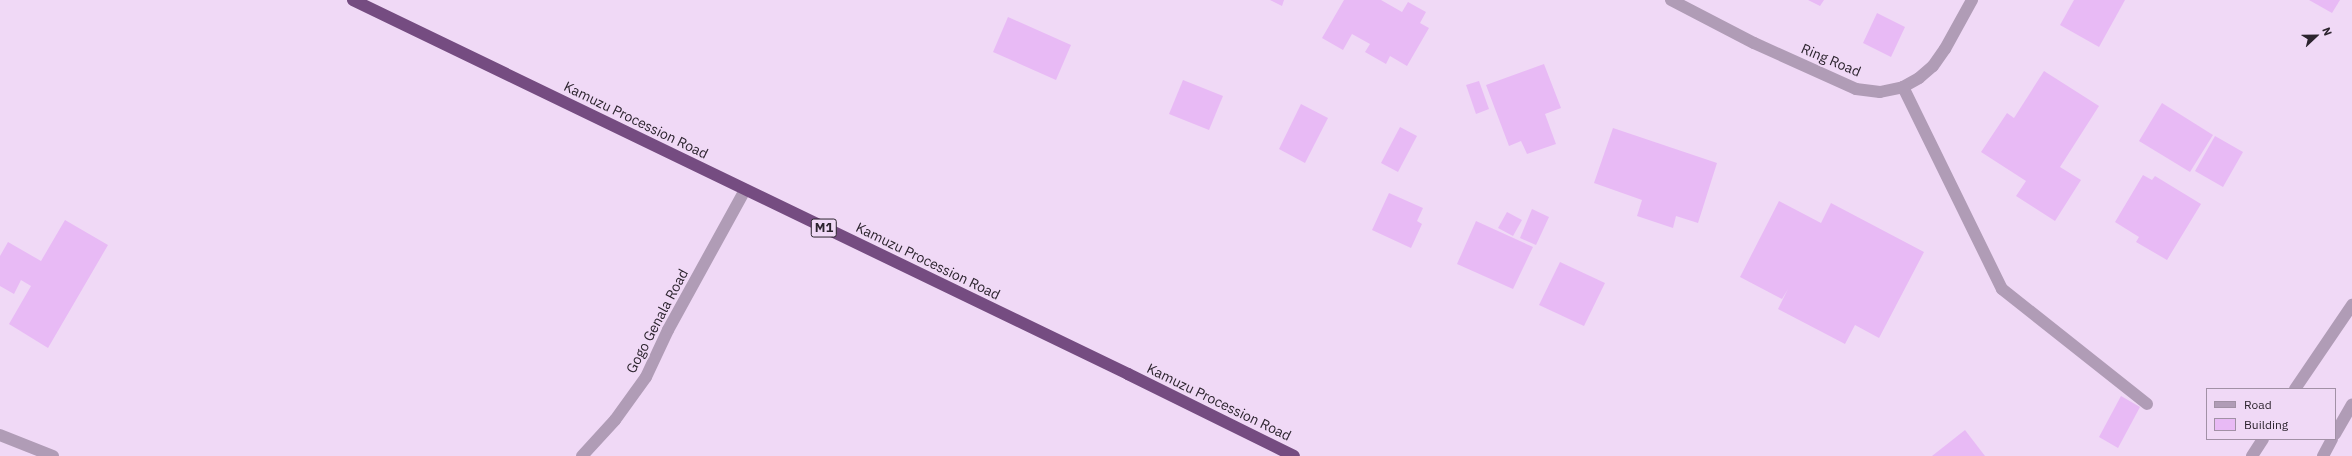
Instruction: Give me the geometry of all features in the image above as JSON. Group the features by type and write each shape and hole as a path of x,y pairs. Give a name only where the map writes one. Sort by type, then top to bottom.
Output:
{"highway":[{"name":"Kamuzu Procession Road","path":"353,0 1128,374 1294,456"}],"street":[{"name":"Ring Road","path":"1671,0 1754,43 1856,89 1880,92 1903,87 1919,78 1933,66 1945,50 1972,0"},
{"path":"1903,87 2002,290 2147,404"},
{"name":"Gogo Genala Road","path":"582,456 615,420 646,377 668,330 745,190"},
{"path":"2296,388 2352,305"},
{"path":"2336,432 2352,405"},
{"path":"0,435 44,454"},
{"path":"2252,456 2262,440"},
{"path":"2323,456 2331,440"}],"building":[{"path":"1270,0 1284,0 1282,6"},
{"path":"1344,0 1381,0 1402,12 1408,2 1426,12 1420,23 1429,28 1407,66 1390,56 1386,64 1365,52 1370,44 1352,34 1343,50 1322,38"},
{"path":"1808,0 1824,0 1820,6"},
{"path":"2074,0 2125,0 2099,47 2060,25"},
{"path":"2309,0 2340,0 2332,13"},
{"path":"1877,13 1905,27 1891,57 1863,43"},
{"path":"1008,17 1071,45 1056,80 993,52"},
{"path":"1544,64 1561,108 1545,114 1556,144 1527,154 1521,141 1509,146 1486,85"},
{"path":"2044,71 2099,106 2060,167 2081,180 2055,221 2016,196 2026,181 1981,152 2007,113 2014,118"},
{"path":"1183,80 1223,96 1209,130 1169,114"},
{"path":"1479,81 1489,109 1476,114 1466,85"},
{"path":"2162,103 2213,135 2190,172 2139,141"},
{"path":"1301,104 1328,118 1305,163 1279,149"},
{"path":"1400,127 1417,136 1398,172 1381,163"},
{"path":"1613,128 1717,163 1698,223 1676,216 1673,228 1637,216 1642,200 1594,183"},
{"path":"2215,136 2243,152 2223,187 2195,171"},
{"path":"2143,175 2152,180 2155,176 2201,204 2167,260 2136,242 2139,237 2115,222"},
{"path":"1389,193 1423,208 1417,221 1422,224 1411,248 1372,230"},
{"path":"1779,201 1821,223 1831,203 1924,252 1879,338 1855,325 1845,344 1778,309 1788,289 1782,299 1740,277"},
{"path":"1532,209 1549,217 1536,245 1520,238"},
{"path":"1507,212 1522,220 1513,236 1498,228"},
{"path":"65,220 108,245 48,348 9,324 31,286 21,280 14,294 0,286 0,256 8,242 41,261"},
{"path":"1476,221 1533,247 1513,289 1457,264"},
{"path":"1560,262 1605,283 1584,326 1539,305"},
{"path":"2121,396 2140,407 2118,448 2099,437"},
{"path":"1965,430 1985,456 1932,456"}]}
